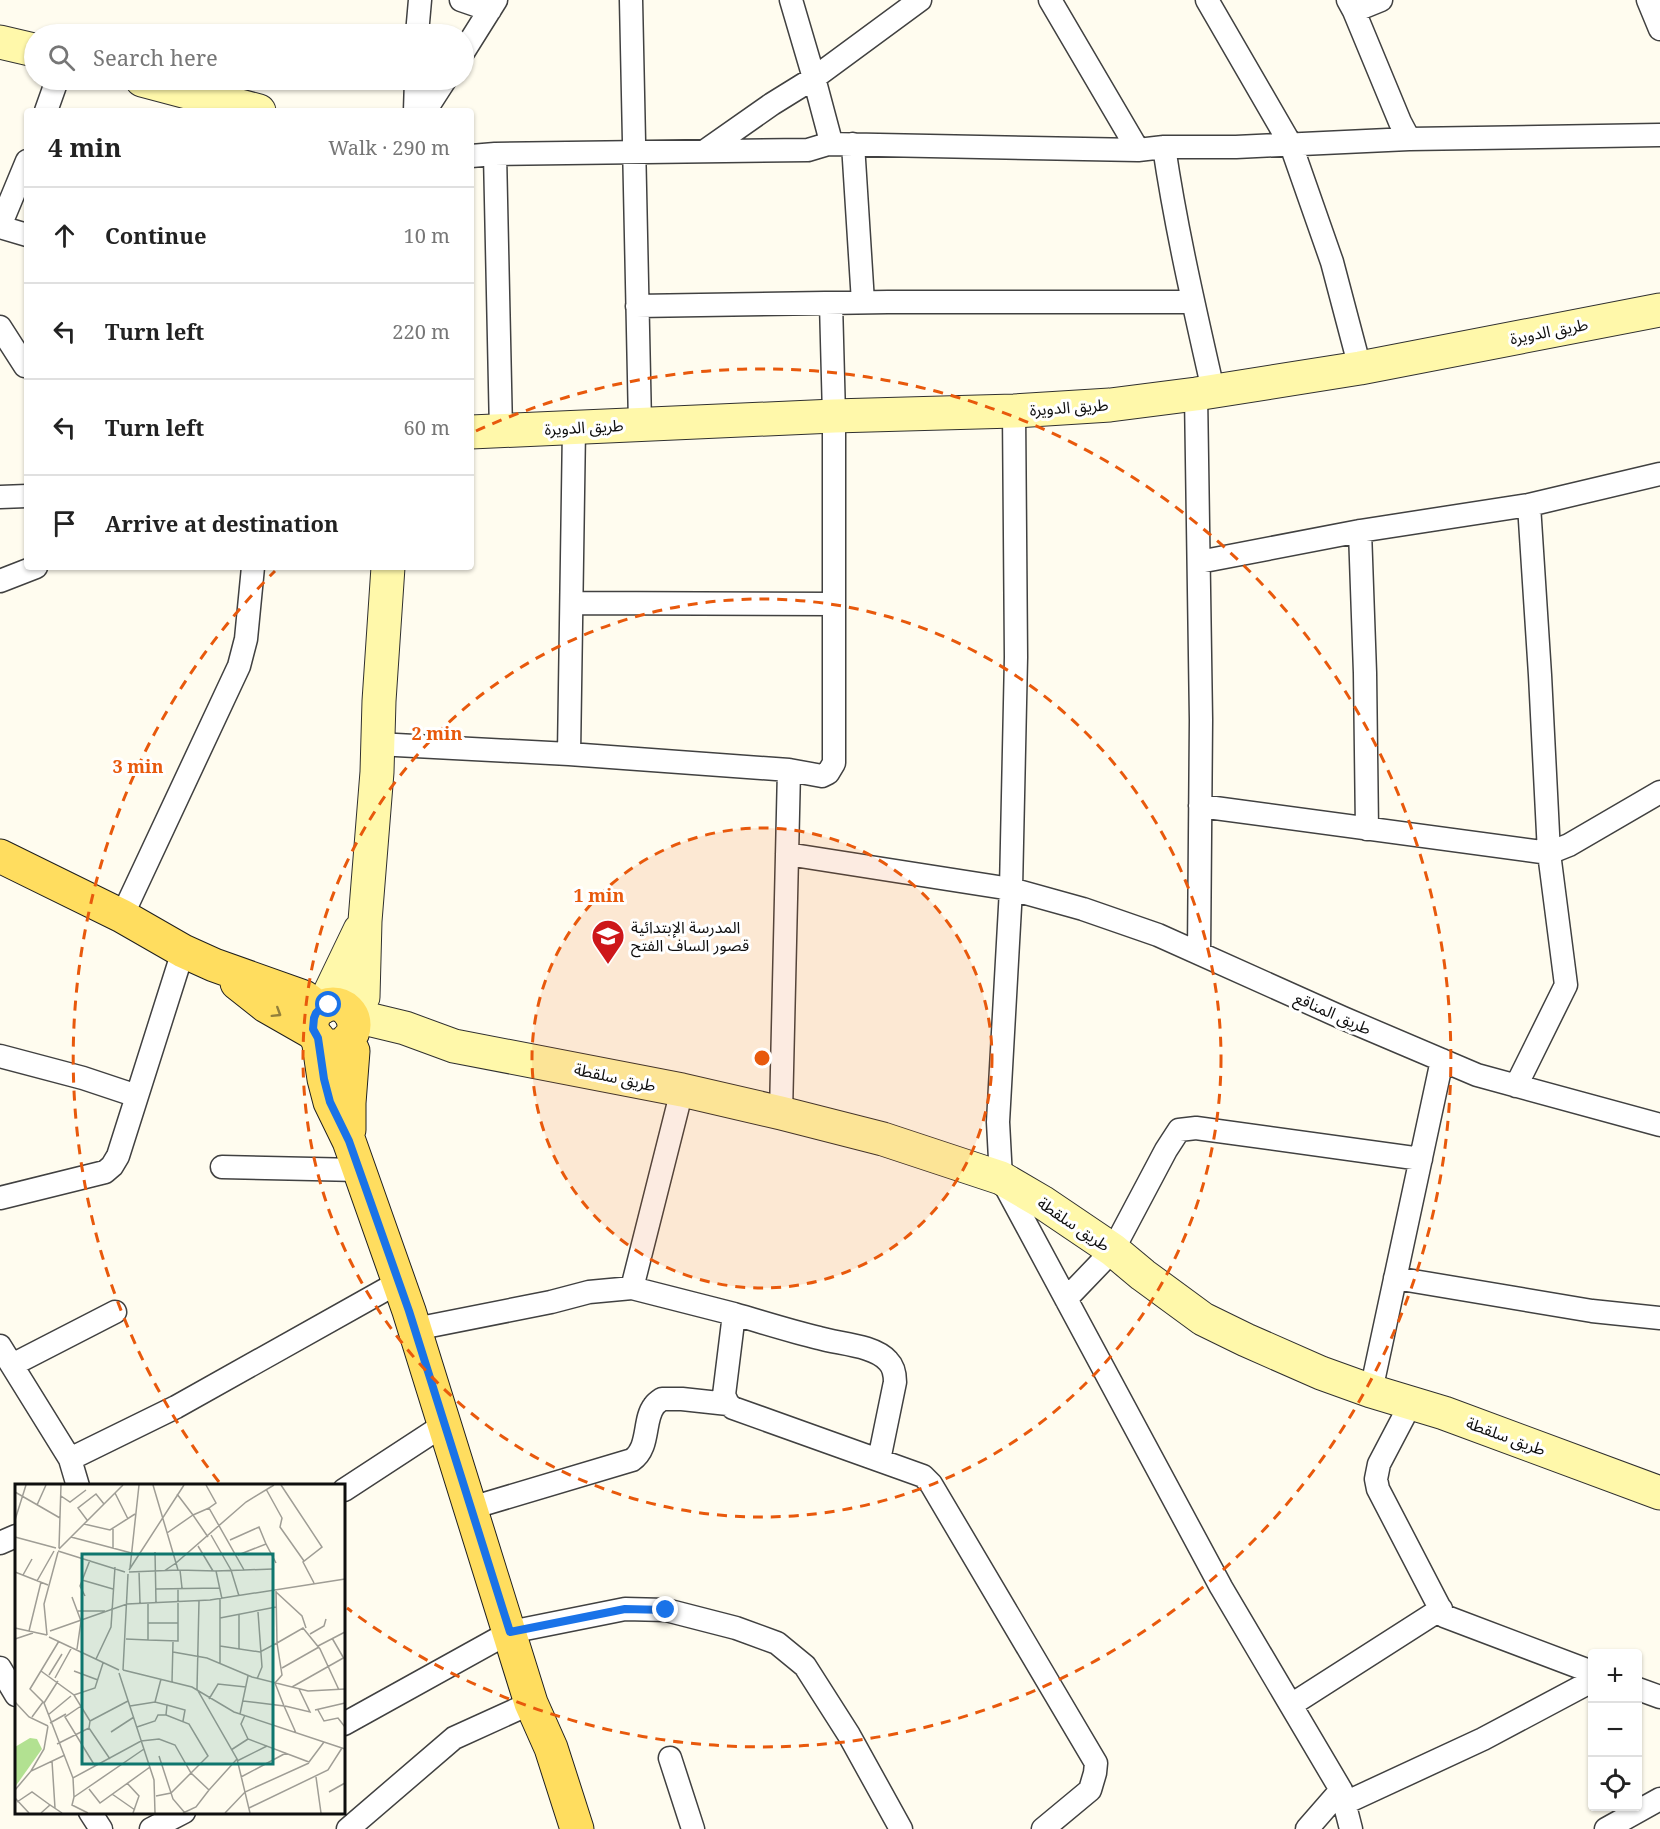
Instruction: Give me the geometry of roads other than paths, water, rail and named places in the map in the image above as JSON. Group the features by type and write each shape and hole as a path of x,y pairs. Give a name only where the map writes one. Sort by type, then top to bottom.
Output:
{"main road":[{"path":"0,856 122,916 183,951 214,965 304,997 334,1024 324,1079 330,1102 354,1155 415,1329 531,1703 551,1748 577,1829"}],"street":[{"path":"418,24 420,0"},
{"path":"461,0 493,5 474,35"},
{"path":"631,0 640,424"},
{"path":"790,0 830,138 828,144"},
{"path":"705,151 814,78 920,0"},
{"path":"1050,0 1138,150"},
{"path":"1207,0 1291,145 1332,262 1360,368"},
{"path":"1381,0 1351,5 1409,139"},
{"path":"1648,0 1660,29"},
{"path":"0,42 24,48"},
{"path":"47,108 53,90"},
{"path":"180,90 249,108"},
{"path":"415,108 416,90"},
{"path":"426,108 438,90"},
{"path":"474,156 808,150 828,144 1138,150 1164,147 1291,145 1409,139 1659,135"},
{"path":"853,144 863,302"},
{"path":"1164,147 1193,302 1205,392 1199,562 1201,720 1198,953"},
{"path":"486,431 495,154"},
{"path":"24,168 0,227 24,234"},
{"path":"637,306 863,302 1193,302"},
{"path":"377,744 569,754 789,770 822,776 828,773 834,764 834,416 831,303"},
{"name":"طريق الدويرة","path":"486,431 834,416 1014,411 1110,405 1360,368 1660,310"},
{"path":"0,327 24,364"},
{"path":"1014,411 1017,657 1011,889 999,1122 1001,1178 1221,1587 1343,1797 1351,1829"},
{"path":"569,754 574,428"},
{"path":"1199,562 1360,531 1529,505 1660,474"},
{"path":"0,497 24,496"},
{"path":"1516,1086 1566,985 1549,853 1529,505"},
{"path":"1360,531 1365,673 1366,829"},
{"path":"0,581 28,570"},
{"path":"122,916 239,666 246,639 253,570"},
{"path":"334,1024 363,997 365,921 388,570"},
{"path":"572,603 834,604"},
{"path":"782,1113 789,770"},
{"path":"1200,807 1549,853 1569,845 1660,792"},
{"name":"طريق المناقع","path":"787,854 1011,889 1083,909 1158,934 1343,1018 1477,1075 1660,1125"},
{"path":"0,1198 105,1172 112,1166 118,1156 183,951"},
{"name":"طريق سلقطة","path":"334,1024 414,1049 454,1046 558,1065 641,1084 682,1090 782,1113 884,1139 1001,1178 1042,1202 1113,1250 1203,1319 1280,1357 1371,1391 1491,1429 1660,1493"},
{"path":"0,1056 83,1078 137,1096"},
{"path":"1371,1391 1442,1060"},
{"path":"632,1288 682,1090"},
{"path":"1066,1299 1113,1250 1179,1130 1196,1128 1421,1159"},
{"path":"222,1167 354,1155"},
{"path":"1395,1278 1592,1311 1660,1318"},
{"path":"70,1459 176,1407 399,1282"},
{"path":"415,1329 551,1302 589,1292 632,1288 821,1339 862,1347 889,1361 895,1371 896,1382 879,1460"},
{"path":"78,1484 70,1459 6,1355 115,1312"},
{"path":"734,1314 724,1395 728,1404 733,1408 923,1476 931,1485 1095,1763 1095,1773 1090,1790 1043,1829"},
{"path":"471,1508 632,1460 638,1455 642,1446 653,1406 662,1399 728,1404"},
{"path":"1411,1403 1379,1464 1376,1479 1378,1489 1444,1616 1588,1670"},
{"path":"345,1489 444,1424"},
{"path":"0,1543 15,1536"},
{"path":"345,1723 510,1632 625,1609 666,1610 736,1628 777,1643 805,1666 849,1735 901,1829"},
{"path":"1291,1705 1441,1609"},
{"path":"0,1668 15,1693"},
{"path":"1307,1829 1343,1797 1483,1739 1588,1684"},
{"path":"1642,1690 1660,1697"},
{"path":"348,1829 454,1738 531,1703"},
{"path":"670,1758 693,1829"},
{"path":"1606,1829 1660,1799"},
{"path":"91,1814 101,1829"},
{"path":"151,1829 180,1814"}],"place":[{"name":"المدرسة الإبتدائية قصور الساف الفتح","path":"608,965"}]}
